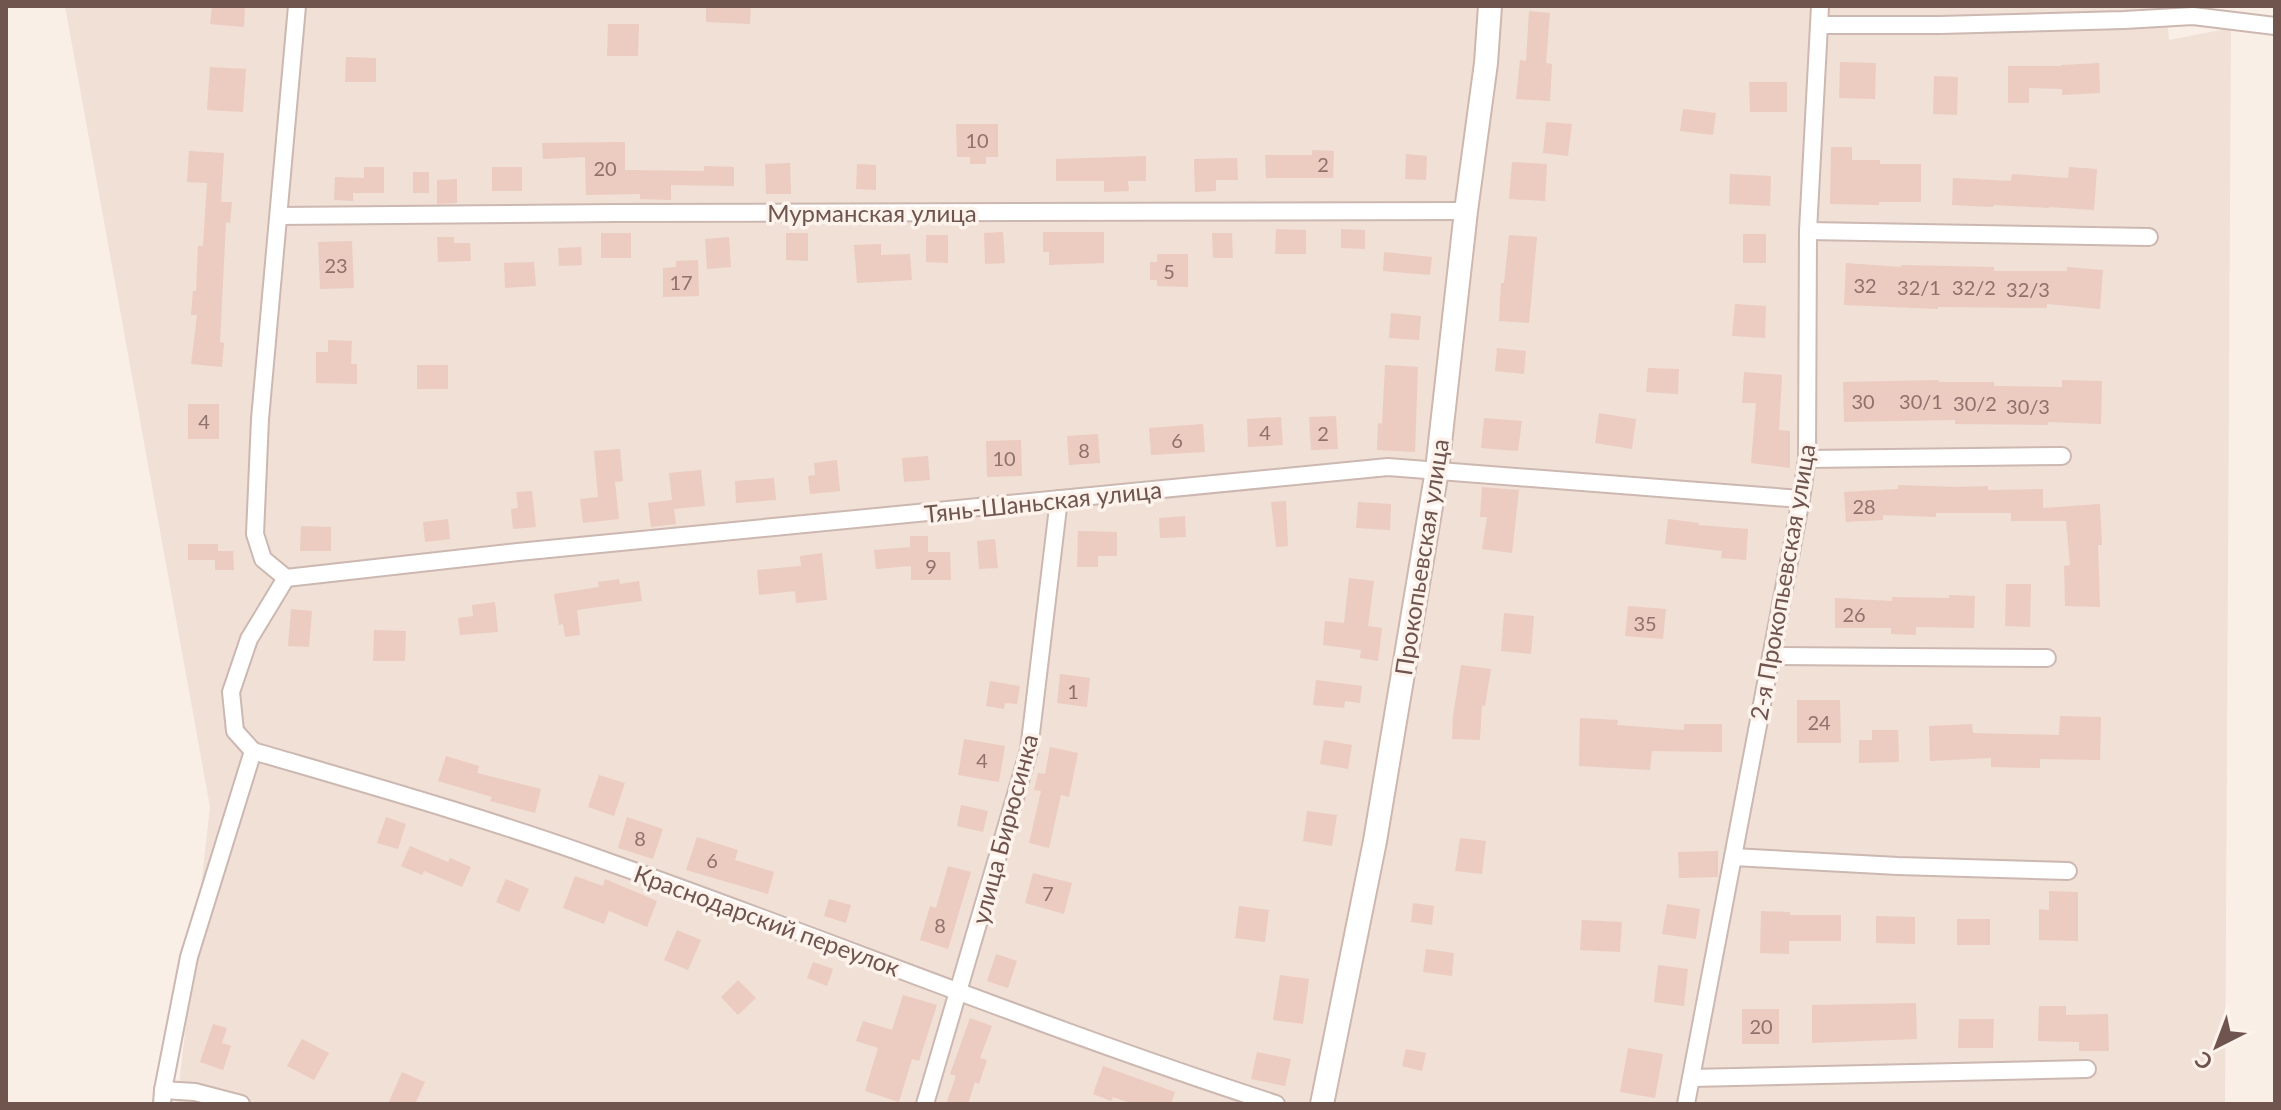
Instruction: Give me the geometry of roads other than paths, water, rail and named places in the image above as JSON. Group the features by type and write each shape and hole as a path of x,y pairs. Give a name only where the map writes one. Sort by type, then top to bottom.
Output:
{"main road":[{"name":"Прокопьевская улица","path":"1322,1104 1375,841 1437,470 1486,63 1490,6"}],"street":[{"path":"241,1104 195,1092 162,1097 189,957 253,751 235,731 231,692 249,639 286,578 263,559 255,534 260,419 297,6"},
{"name":"2-я Прокопьевская улица","path":"1686,1104 1807,459 1808,231 1820,6"},
{"path":"1820,25 2093,21 2193,11 2275,26"},
{"name":"Мурманская улица","path":"279,216 1466,211"},
{"path":"1808,231 2149,237"},
{"path":"1807,459 2062,456"},
{"name":"Тянь-Шаньская улица","path":"286,578 518,552 1388,467 1801,499"},
{"name":"улица Бирюсинка","path":"925,1104 1029,750 1059,499"},
{"path":"1771,656 2047,658"},
{"name":"Краснодарский переулок","path":"253,751 419,799 598,858 1276,1104"},
{"path":"1733,857 2068,871"},
{"path":"1691,1078 2087,1069"}]}
